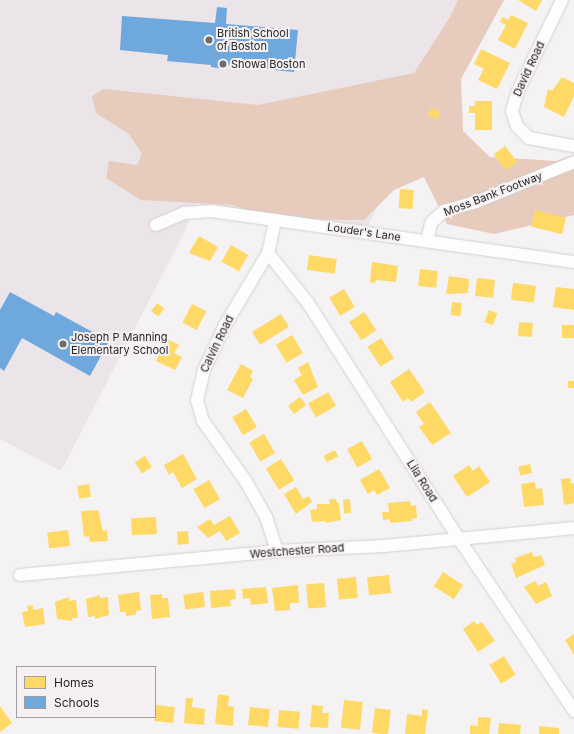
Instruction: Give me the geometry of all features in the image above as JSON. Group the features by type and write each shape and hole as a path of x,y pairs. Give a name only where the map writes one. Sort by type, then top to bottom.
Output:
{"street":[{"name":"David Road","path":"562,0 518,91 512,111 517,126 528,138 574,146"},
{"name":"Moss Bank Footway","path":"427,241 432,223 444,211 476,202 574,162"},
{"name":"Louder's Lane","path":"156,225 195,211 427,241 574,262"},
{"name":"Calvin Road","path":"275,221 268,253 225,325 198,387 197,400 203,421 244,480 266,518 277,551"},
{"name":"Lila Road","path":"268,253 308,303 459,539 574,711"},
{"name":"Westchester Road","path":"20,575 277,551 384,546 574,528"}],"shaded area":[{"name":"Showa Boston","path":"0,0 477,0 368,226 196,204 185,231 61,471 0,439"},
{"path":"458,0 504,0 461,79 463,131 490,157 556,161 574,155 574,215 494,234 447,224 424,177 394,190 364,220 269,219 233,205 141,200 106,178 109,161 137,165 142,154 129,134 96,113 92,96 104,89 258,105 414,73 450,17"}],"building: Homes":[{"path":"518,0 542,0 536,11"},
{"path":"511,15 528,23 515,49 498,40 506,25 500,22 502,17 508,20"},
{"path":"481,49 510,63 497,89 478,80 484,69 474,64"},
{"path":"562,77 574,83 574,96 564,117 544,107 548,89 552,91"},
{"path":"475,101 492,101 492,130 475,130 475,113 469,113 469,106 475,106"},
{"path":"431,108 440,112 437,119 428,115"},
{"path":"505,146 517,162 506,170 494,154"},
{"path":"400,189 414,190 413,209 399,208"},
{"path":"535,210 566,218 562,234 531,226"},
{"path":"199,236 218,247 210,261 189,253"},
{"path":"231,245 248,255 239,271 222,261"},
{"path":"309,255 337,259 335,274 307,270"},
{"path":"372,262 398,266 396,282 376,280 375,283 370,282"},
{"path":"420,269 438,271 436,288 418,286"},
{"path":"449,276 469,279 468,293 446,294"},
{"path":"477,278 495,280 493,298 475,296"},
{"path":"513,283 536,286 534,303 511,300"},
{"path":"556,287 574,289 574,310 553,307"},
{"path":"344,289 355,307 340,316 329,298"},
{"path":"452,302 462,303 461,316 451,315"},
{"path":"157,303 164,308 158,316 151,311"},
{"path":"192,304 206,311 197,330 182,323"},
{"path":"489,310 497,313 493,325 484,322"},
{"path":"364,312 376,330 361,340 349,322"},
{"path":"281,314 289,327 260,345 252,332"},
{"path":"519,322 533,323 532,337 518,336"},
{"path":"562,325 574,325 574,338 562,338"},
{"path":"292,335 303,353 287,363 276,345"},
{"path":"381,338 394,358 381,367 368,347"},
{"path":"167,339 179,345 174,353 182,357 175,370 156,361"},
{"path":"308,362 318,387 303,395 294,380 302,375 298,368"},
{"path":"241,364 253,371 250,377 253,379 243,398 227,390"},
{"path":"409,369 425,392 411,402 408,398 403,402 390,382"},
{"path":"568,381 574,381 574,388 568,388"},
{"path":"328,392 336,406 316,417 308,404"},
{"path":"300,397 306,405 294,414 288,406"},
{"path":"430,402 451,433 432,445 419,427 424,424 416,412"},
{"path":"246,409 257,427 243,435 232,417"},
{"path":"264,434 275,453 260,462 249,442"},
{"path":"362,441 372,459 357,468 347,449"},
{"path":"335,450 338,456 327,462 323,456"},
{"path":"183,454 197,479 182,488 173,472 169,475 164,465"},
{"path":"145,456 152,467 142,473 135,462"},
{"path":"281,459 294,480 279,490 266,469"},
{"path":"530,464 532,473 520,475 518,467"},
{"path":"469,465 473,471 479,466 490,482 467,497 453,476"},
{"path":"379,469 390,488 377,495 374,490 368,494 360,480"},
{"path":"570,478 571,484 574,483 574,503 564,505 561,479"},
{"path":"209,480 220,499 204,508 193,489"},
{"path":"535,482 536,489 542,488 544,505 524,507 521,484"},
{"path":"89,484 91,497 79,499 77,486"},
{"path":"296,487 303,499 309,496 312,502 296,514 284,494"},
{"path":"329,499 336,499 337,503 339,503 341,520 326,523 326,521 312,522 310,510 317,509 317,504 330,504"},
{"path":"343,499 350,499 351,513 344,513"},
{"path":"410,501 411,506 416,505 417,518 412,519 412,521 390,523 390,519 383,520 382,512 389,512 388,503"},
{"path":"98,510 103,531 107,530 108,541 90,542 89,536 84,537 81,511"},
{"path":"230,516 240,533 226,541 220,531 208,538 197,527 210,519 214,525"},
{"path":"156,517 157,534 132,535 131,518"},
{"path":"68,530 70,546 49,548 47,533"},
{"path":"188,531 189,544 178,545 177,532"},
{"path":"532,552 534,557 541,555 545,565 516,578 511,564 516,562 515,558"},
{"path":"443,572 463,585 454,599 434,586"},
{"path":"389,575 391,593 369,595 367,577"},
{"path":"356,577 358,598 339,600 337,579"},
{"path":"535,581 538,586 546,582 552,596 536,604 524,587"},
{"path":"324,583 326,607 308,608 306,585"},
{"path":"298,585 299,603 290,603 290,610 275,611 272,588"},
{"path":"266,587 268,603 251,605 250,598 243,599 242,589"},
{"path":"235,589 236,599 230,600 231,606 211,608 210,591"},
{"path":"139,592 141,610 136,611 136,615 126,616 126,612 120,612 118,595"},
{"path":"203,592 205,607 185,610 183,595"},
{"path":"162,594 162,598 168,598 170,617 152,619 150,595"},
{"path":"100,595 100,598 108,597 109,615 95,619 95,616 88,617 86,599"},
{"path":"69,597 69,601 76,600 78,618 72,618 72,621 57,619 55,602"},
{"path":"33,605 33,610 43,608 45,624 25,627 22,612 28,611 27,606"},
{"path":"474,621 477,625 482,622 495,641 478,652 463,629"},
{"path":"574,634 574,655 565,640"},
{"path":"504,656 516,675 501,684 490,665"},
{"path":"218,694 229,696 228,706 234,707 233,726 215,724"},
{"path":"186,698 193,698 192,707 205,709 204,725 184,723"},
{"path":"344,700 363,702 360,730 341,728"},
{"path":"156,705 175,707 173,723 154,721 156,718"},
{"path":"312,705 323,706 322,713 329,713 328,728 310,727"},
{"path":"0,706 12,723 0,732"},
{"path":"250,707 270,709 268,727 248,725"},
{"path":"375,708 391,710 388,734 372,733"},
{"path":"422,709 428,710 425,734 405,734 407,714 422,716"},
{"path":"279,710 300,712 298,729 278,727"},
{"path":"478,717 491,718 489,734 470,734 470,725 478,726"},
{"path":"499,723 521,725 520,734 498,734"},
{"path":"539,726 559,728 559,734 539,734"}],"building: Schools":[{"name":"British School of Boston","path":"217,7 227,8 226,24 298,30 294,72 225,65 225,69 211,67 211,65 167,61 168,55 120,50 122,16 215,23"},
{"name":"Joseph P Manning Elementary School","path":"10,292 54,316 56,312 109,341 90,376 22,338 4,371 0,368 0,310"}],"place":[{"name":"British School of Boston","path":"209,40"},
{"name":"Showa Boston","path":"223,64"},
{"name":"Joseph P Manning Elementary School","path":"63,344"}]}
